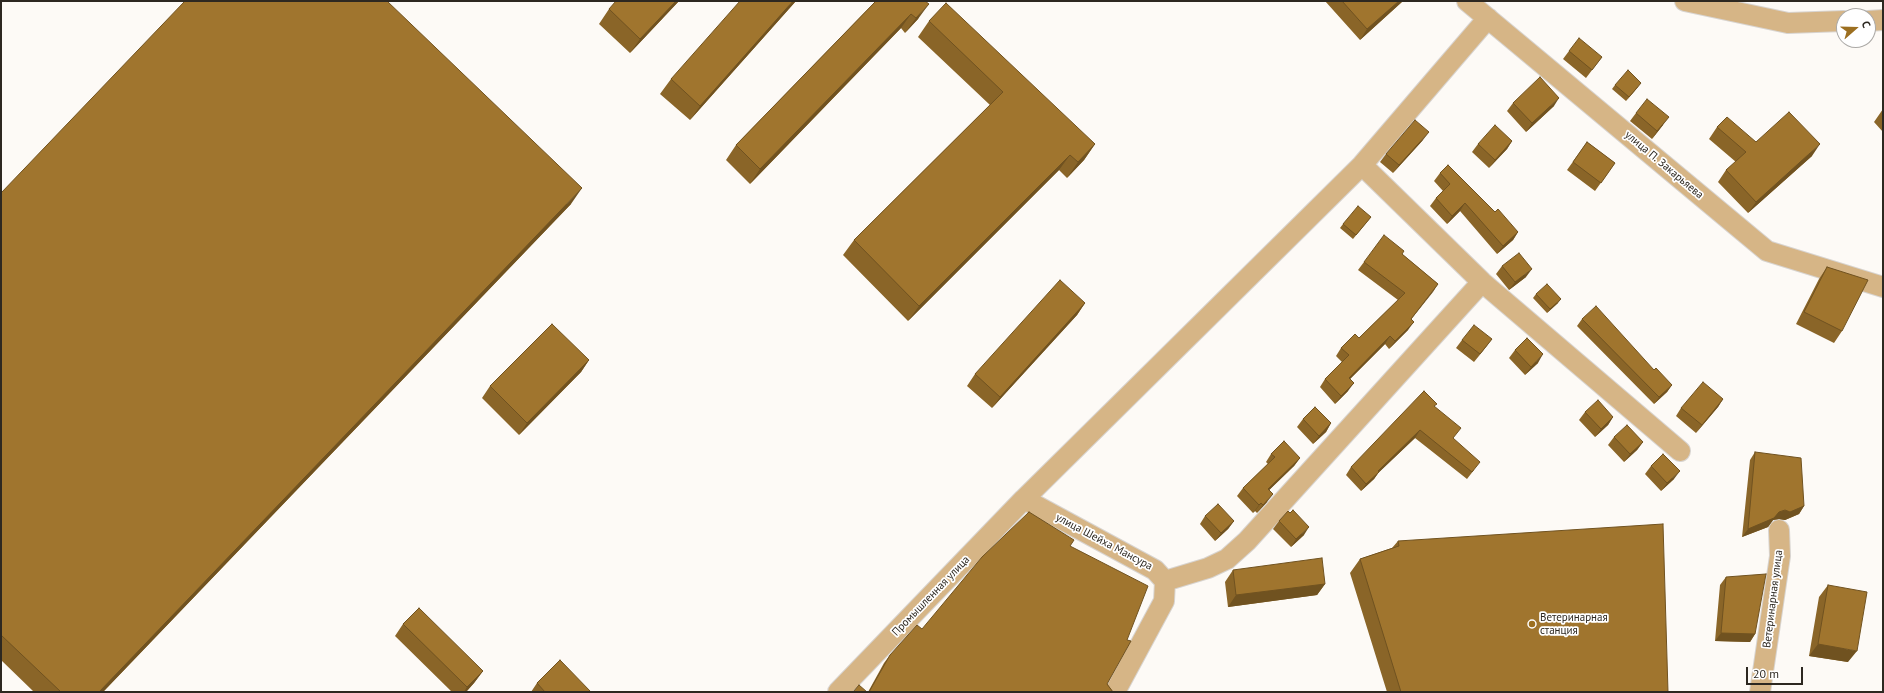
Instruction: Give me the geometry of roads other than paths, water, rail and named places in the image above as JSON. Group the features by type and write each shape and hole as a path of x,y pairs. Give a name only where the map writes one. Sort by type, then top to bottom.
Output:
{"street":[{"name":"улица П. Закарьяева","path":"1467,1 1768,251 1883,287"},
{"path":"1685,1 1788,23 1836,21"},
{"name":"Промышленная улица","path":"838,692 1024,499 1362,165 1488,18"},
{"path":"1362,165 1482,282 1680,451"},
{"path":"1121,689 1164,601 1164,581 1208,568 1227,559 1247,541 1482,282"},
{"name":"улица Шейха Мансура","path":"1024,499 1155,570 1164,581"},
{"name":"Ветеринарная улица","path":"1760,692 1780,556 1779,530"}],"place":[{"name":"Ветеринарная станция","path":"1532,624"}]}
